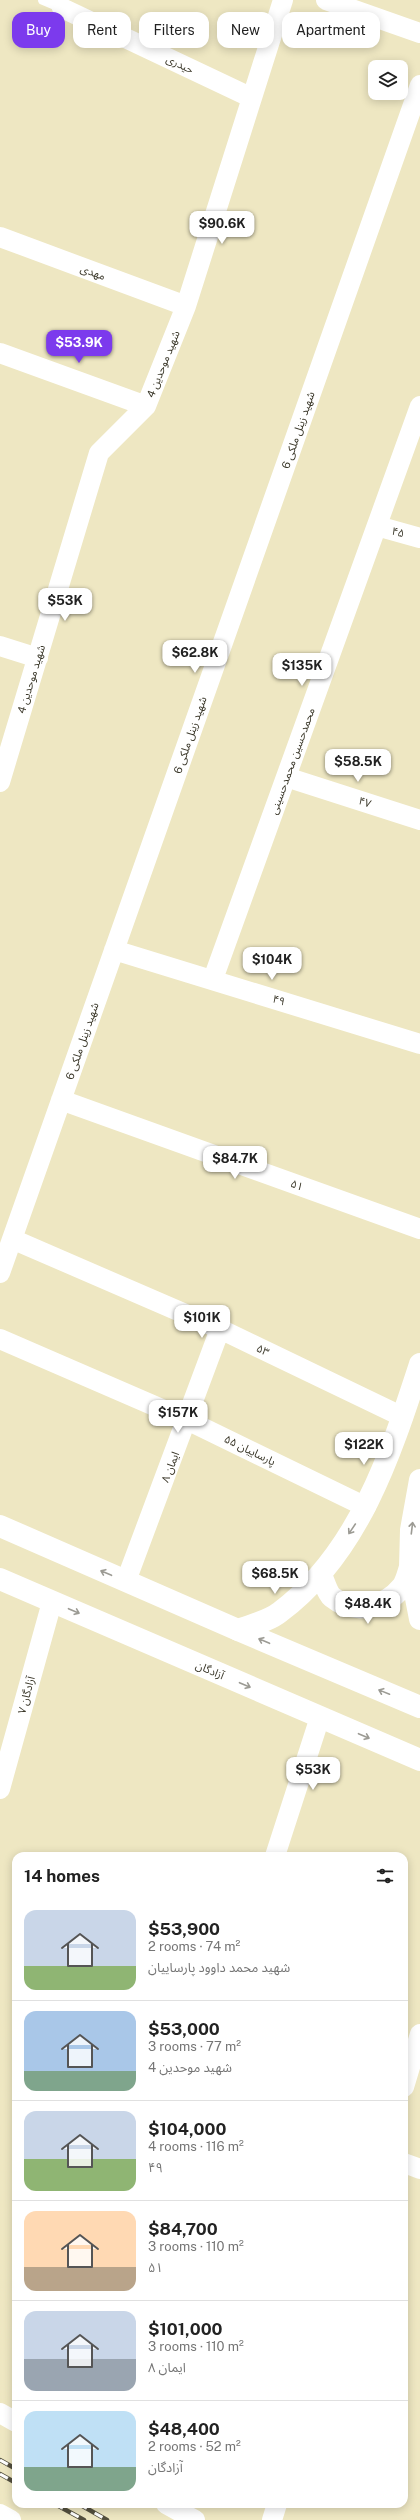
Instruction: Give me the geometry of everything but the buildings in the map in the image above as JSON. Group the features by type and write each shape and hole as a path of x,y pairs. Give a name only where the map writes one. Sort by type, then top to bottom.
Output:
{"main road":[{"path":"238,1630 279,1613 321,1575 366,1507 403,1417 420,1364"},
{"path":"420,1480 411,1530 410,1567 420,1619"},
{"path":"0,1526 238,1630 420,1707"},
{"path":"321,1575 332,1596 349,1606 370,1608 389,1600 403,1586 410,1567"},
{"name":"آزادگان","path":"0,1579 420,1760"}],"street":[{"name":"4 شهید موحدین","path":"0,782 99,453 146,406 186,306 284,0"},
{"path":"326,0 420,33"},
{"name":"حیدری","path":"62,8 252,98"},
{"name":"6 شهید زینل ملکی","path":"0,1273 420,85"},
{"name":"مهدی","path":"0,237 186,306"},
{"path":"0,353 146,406"},
{"name":"محمدحسین محمدحسینی","path":"213,979 420,406"},
{"name":"۴۵","path":"377,526 420,538"},
{"path":"0,646 38,658"},
{"name":"۴۷","path":"286,777 420,820"},
{"name":"۴۹","path":"114,950 213,979 420,1044"},
{"name":"۵۱","path":"61,1100 420,1229"},
{"name":"۵۳","path":"12,1239 220,1329 403,1417"},
{"name":"۸ ایمان","path":"126,1581 220,1329"},
{"name":"پارساییان ۵۵","path":"0,1340 187,1420 366,1507"},
{"name":"۷ آزادگان","path":"0,1789 52,1602"},
{"path":"276,1852 320,1717"},
{"path":"408,2075 419,2041"},
{"path":"408,2164 420,2169"},
{"path":"0,2413 12,2420"},
{"path":"173,2508 195,2520"},
{"path":"272,2520 276,2508"},
{"path":"0,2514 11,2520"}],"lane":[{"name":"حیدری","path":"43,0 62,8"}],"railway":[{"path":"0,2460 12,2467"},
{"path":"0,2474 12,2481"},
{"path":"62,2508 84,2520"},
{"path":"86,2508 107,2520"}]}
